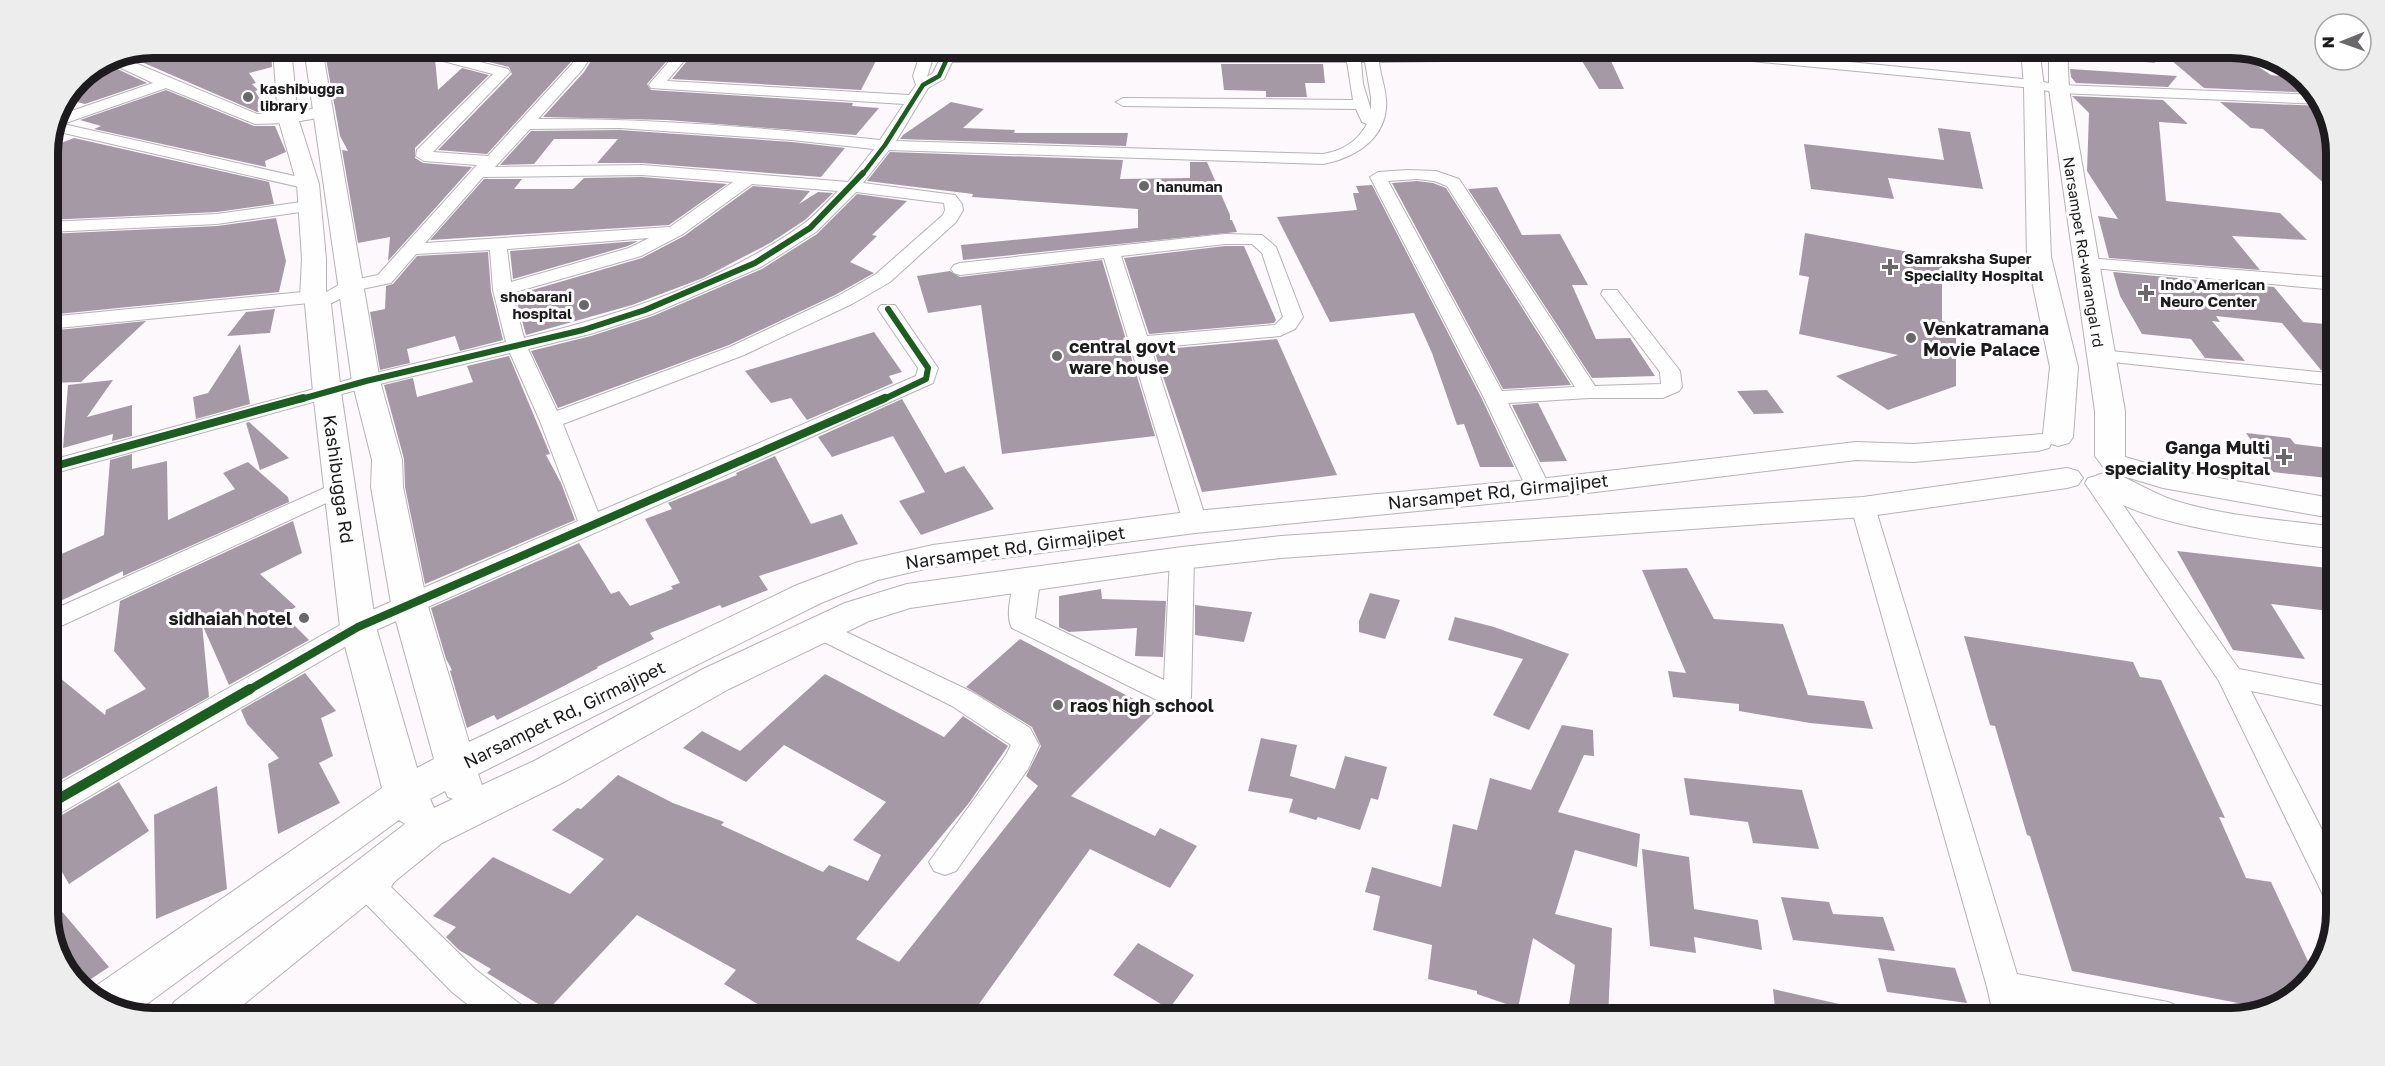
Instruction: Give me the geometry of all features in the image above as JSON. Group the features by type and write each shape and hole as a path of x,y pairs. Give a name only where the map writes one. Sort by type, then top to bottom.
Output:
{"main road":[{"name":"Kashibugga Rd","path":"283,58 288,118 308,195 316,301 358,627 416,839"},
{"path":"315,58 366,381 387,460 387,487 409,603 455,767 471,809"},
{"name":"Narsampet Rd-warangal rd","path":"2031,58 2034,84 2039,258 2064,367 2048,440"},
{"name":"Narsampet Rd-warangal rd","path":"2058,58 2059,89 2110,411 2100,473"},
{"path":"2048,440 2035,448 2036,456 2042,464 2100,473 2138,500 2219,522 2326,537"},
{"name":"Narsampet Rd, Girmajipet","path":"115,999 404,794 809,594 870,570 933,556 1195,522 1539,489 1856,451 1914,453 2048,440 2086,442 2100,473"},
{"name":"Narsampet Rd, Girmajipet","path":"204,1008 416,839 471,809 550,771 716,680 856,612 907,596 1182,558 1341,542 1863,507 2100,473 2163,478 2326,507"}],"street":[{"path":"448,58 503,72 423,153 424,156 485,167 642,170 852,187 949,199 954,204 954,210 933,234 883,278 845,300 737,351 551,421"},
{"path":"59,322 316,301 351,286 384,279 583,58"},
{"path":"680,58 656,86 918,93"},
{"path":"918,93 926,58"},
{"path":"59,465 366,381 583,330 645,310 755,264 810,228 852,187 885,145 918,93 939,76 948,58"},
{"path":"1355,58 1361,105 1372,129"},
{"path":"525,124 620,123 792,135 885,145 1323,159 1350,153 1366,139 1372,129 1379,105 1372,58"},
{"path":"1790,58 2034,84 2059,89 2310,100"},
{"path":"123,64 166,84 255,119 288,118 324,112"},
{"path":"66,118 166,84"},
{"path":"1123,102 1361,105"},
{"path":"62,129 308,195"},
{"path":"1539,489 1495,398 1378,177 1431,176 1446,178 1453,183 1589,392"},
{"path":"502,290 635,252 677,230 747,180"},
{"path":"59,226 217,219 308,195"},
{"path":"412,249 677,230"},
{"path":"960,269 1225,238 1256,239 1270,251 1293,317 1288,325 1280,330 1141,343"},
{"path":"498,244 502,290 517,347 551,421 591,524"},
{"path":"1111,252 1195,522"},
{"path":"2087,263 2326,283"},
{"path":"1495,398 1589,392 1663,392 1672,387 1670,371 1610,294"},
{"path":"59,800 358,627 916,385 926,379 928,368 888,309"},
{"path":"2101,356 2326,379"},
{"path":"2100,473 2230,677 2326,869"},
{"path":"59,618 340,488"},
{"path":"1863,507 2007,1003 2061,1008"},
{"path":"1027,581 1021,622 1177,698 1182,558"},
{"path":"821,629 962,699 1020,736 1025,745 1018,761 945,862"},
{"path":"2230,677 2326,696"},
{"path":"416,839 371,888 464,981 499,1008"}],"building":[{"path":"272,58 272,67 249,73 256,83 252,84 258,90 255,91 267,111 257,112 136,60"},
{"path":"326,58 435,58 438,90 462,68 489,75 415,148 415,158 423,163 472,167 388,261 390,237 358,243 342,150 348,151 340,136"},
{"path":"473,58 573,58 487,154 438,150 512,74 509,67"},
{"path":"593,58 669,58 647,84 651,90 853,103 852,106 879,108 856,135 667,120 543,117 584,72"},
{"path":"689,58 877,58 861,90 672,79"},
{"path":"2169,58 2248,60 2271,75 2288,77 2304,92 2204,88"},
{"path":"1582,61 1611,61 1624,89 1599,89"},
{"path":"1221,64 1323,64 1325,83 1305,83 1307,97 1266,97 1266,91 1224,90"},
{"path":"114,68 147,83 85,104 74,101 91,82"},
{"path":"2070,69 2177,76 2168,87 2076,83 2071,77"},
{"path":"166,90 254,126 275,126 286,152 265,161 266,167 94,129 101,126 80,120"},
{"path":"2072,96 2163,100 2188,124 2159,122 2166,201 2280,213 2307,240 2232,236 2260,270 2109,258 2098,216 2118,219 2087,171 2089,113"},
{"path":"951,102 984,109 963,128 1015,130 1014,133 1128,133 1126,146 900,139"},
{"path":"2220,102 2314,106 2325,135 2326,185 2263,129 2251,128"},
{"path":"1938,128 1970,132 1983,189 1888,178 1894,199 1811,189 1804,144 1944,160"},
{"path":"620,130 845,148 821,177 642,163 597,163 618,139 554,139 534,164 500,165 531,131"},
{"path":"74,138 269,182 274,204 217,212 59,219 60,144"},
{"path":"890,152 1123,160 1120,179 1190,178 1190,162 1207,162 1237,232 963,260 961,245 1138,228 1138,209 972,197 973,194 867,181"},
{"path":"642,177 727,184 669,225 430,240 484,179 522,179 514,189 573,189 584,178"},
{"path":"1417,181 1433,183 1446,188 1571,385 1503,389 1392,183"},
{"path":"1372,185 1482,399 1514,467 1480,467 1464,424 1457,425 1432,353 1414,313 1330,322 1277,217 1357,210 1353,193 1359,193 1356,186"},
{"path":"753,186 810,191 799,204 818,192 833,193 805,220 770,243 703,278 632,305 526,335 515,295 642,258 684,236"},
{"path":"1497,187 1522,235 1560,234 1588,285 1572,285 1596,339 1630,338 1655,376 1592,378 1468,189"},
{"path":"857,194 907,201 872,235 877,236 850,262 874,273 835,295 729,345 558,408 531,351 591,336 653,316 762,269 817,234"},
{"path":"276,218 286,261 279,292 59,314 59,233 217,226"},
{"path":"1805,233 1942,258 1942,321 1956,324 1956,386 1888,410 1836,376 1898,355 1799,334 1809,277 1799,275"},
{"path":"638,241 628,246 513,279 510,251"},
{"path":"1225,246 1244,246 1276,320 1274,323 1149,334 1124,258"},
{"path":"488,252 491,291 503,340 460,351 455,336 407,349 410,363 380,370 370,312 385,309 386,286 393,284 417,256"},
{"name":"central govt ware house","path":"1102,260 1155,436 1002,454 981,305 928,313 917,276 950,271 960,277"},
{"path":"2113,272 2274,287 2303,322 2326,324 2326,371 2321,370 2282,323 2216,316 2220,322 2212,321 2245,361 2205,358 2191,339 2142,334 2120,296"},
{"path":"275,309 270,333 227,336 246,312"},
{"path":"146,321 81,382 59,383 59,330"},
{"path":"874,332 902,372 889,376 893,383 807,420 791,398 771,403 745,371"},
{"path":"1277,339 1337,475 1202,492 1154,350"},
{"path":"240,344 250,404 196,419 193,397 208,393"},
{"path":"509,356 550,454 546,455 561,483 575,520 425,584 405,487 404,459 384,385 413,378 417,397 473,382 467,366"},
{"path":"113,380 87,417 132,405 132,436 112,441 113,434 63,448 68,385"},
{"path":"1767,390 1784,413 1754,414 1737,391"},
{"path":"902,399 945,473 964,466 994,509 921,535 899,501 925,492 893,436 832,457 818,437"},
{"path":"1538,403 1567,461 1540,462 1512,405"},
{"path":"249,422 289,458 260,470 246,423"},
{"path":"2246,433 2290,438 2295,444 2326,448 2326,478 2273,472"},
{"path":"132,454 132,469 167,461 168,520 235,489 223,473 248,462 288,497 289,502 123,576 123,571 59,602 59,555 104,535 110,460"},
{"path":"775,456 811,524 842,514 858,544 759,576 768,590 722,608 720,605 650,633 654,639 560,688 497,720 494,715 467,728 450,671 452,670 446,659 431,608 579,543 611,594 619,591 630,606 673,589 671,586 680,583 645,519 672,509 668,503 737,475 736,473"},
{"path":"293,521 302,553 260,574 296,607 283,614 309,640 229,685 202,624 209,697 59,781 59,677 105,715 106,710 146,689 114,651 120,601"},
{"path":"2177,551 2326,568 2326,611 2271,604 2305,659 2233,650"},
{"path":"1687,568 1714,619 1783,624 1808,695 1864,701 1873,729 1810,723 1739,711 1739,704 1673,697 1668,671 1686,673 1642,570"},
{"path":"1101,589 1102,599 1166,601 1163,657 1135,656 1137,628 1069,632 1059,627 1059,596"},
{"path":"1370,593 1400,600 1385,639 1359,632 1359,621"},
{"path":"1195,605 1252,612 1244,642 1195,635"},
{"path":"1455,617 1494,627 1569,654 1529,730 1493,715 1523,659 1448,640"},
{"path":"1964,636 2133,662 2140,677 2161,680 2225,818 2219,817 2246,878 2271,882 2310,966 2307,970 2284,992 2274,998 2250,1005 2072,971 2030,836 2027,835 1995,726 1990,725"},
{"path":"1020,639 1156,711 1071,796 1155,836 1160,828 1197,846 1170,888 1090,849 976,1008 764,1008 724,984 736,970 637,915 550,1008 545,1008 487,973 491,969 459,950 446,937 456,927 433,916 493,857 570,894 604,859 552,830 577,808 581,809 618,775 673,803 724,822 721,825 823,872 829,865 868,881 881,855 853,840 886,802 784,745 746,782 683,748 702,731 740,751 825,674 944,737 963,716 1008,746 969,803 856,939 899,962 1038,786 1026,776 1041,746 1032,727 966,687"},
{"path":"305,673 336,711 321,718 333,756 319,763 340,803 278,834 268,764 279,758 247,724 241,710"},
{"path":"1562,725 1593,730 1594,756 1584,755 1558,812 1640,834 1637,867 1575,850 1555,914 1612,928 1608,1008 1569,1008 1575,965 1533,938 1518,1008 1477,994 1477,991 1428,979 1432,945 1373,930 1380,896 1365,892 1372,867 1441,887 1453,824 1477,830 1490,778 1531,790"},
{"path":"1261,738 1297,745 1290,776 1335,789 1345,756 1387,767 1378,800 1371,798 1360,830 1318,817 1316,820 1289,812 1293,799 1248,791"},
{"path":"1684,778 1802,790 1819,849 1753,843 1748,822 1690,815"},
{"path":"119,782 149,831 69,884 59,867 60,816"},
{"path":"217,786 227,889 156,919 154,815"},
{"path":"1642,849 1689,857 1694,909 1758,920 1762,950 1694,937 1696,953 1650,946"},
{"path":"1781,897 1829,902 1833,914 1883,917 1895,951 1793,940"},
{"path":"59,908 109,967 88,981 82,975 68,955 60,931"},
{"path":"1138,943 1194,975 1170,1008 1167,1008 1113,975"},
{"path":"1878,958 1955,968 1967,1003 1887,992"},
{"path":"1773,989 1857,1008 1775,1008"}],"cycle path":[{"path":"59,465 366,381 583,330 645,310 755,263 810,228 852,187 885,145 923,85 939,76 947,58"},
{"path":"948,58 1353,58"},
{"path":"59,799 358,627 916,385 926,379 928,368 888,309"}],"place":[{"name":"kashibugga library","path":"248,97"},
{"name":"hanuman","path":"1144,186"},
{"name":"Samraksha Super Speciality Hospital","path":"1890,267"},
{"name":"Indo American Neuro Center","path":"2146,293"},
{"name":"shobarani hospital","path":"584,305"},
{"name":"Venkatramana Movie Palace","path":"1911,338"},
{"name":"central govt ware house","path":"1057,356"},
{"name":"Ganga Multi speciality Hospital","path":"2284,457"},
{"name":"sidhaiah hotel","path":"304,618"},
{"name":"raos high school","path":"1058,705"}]}
